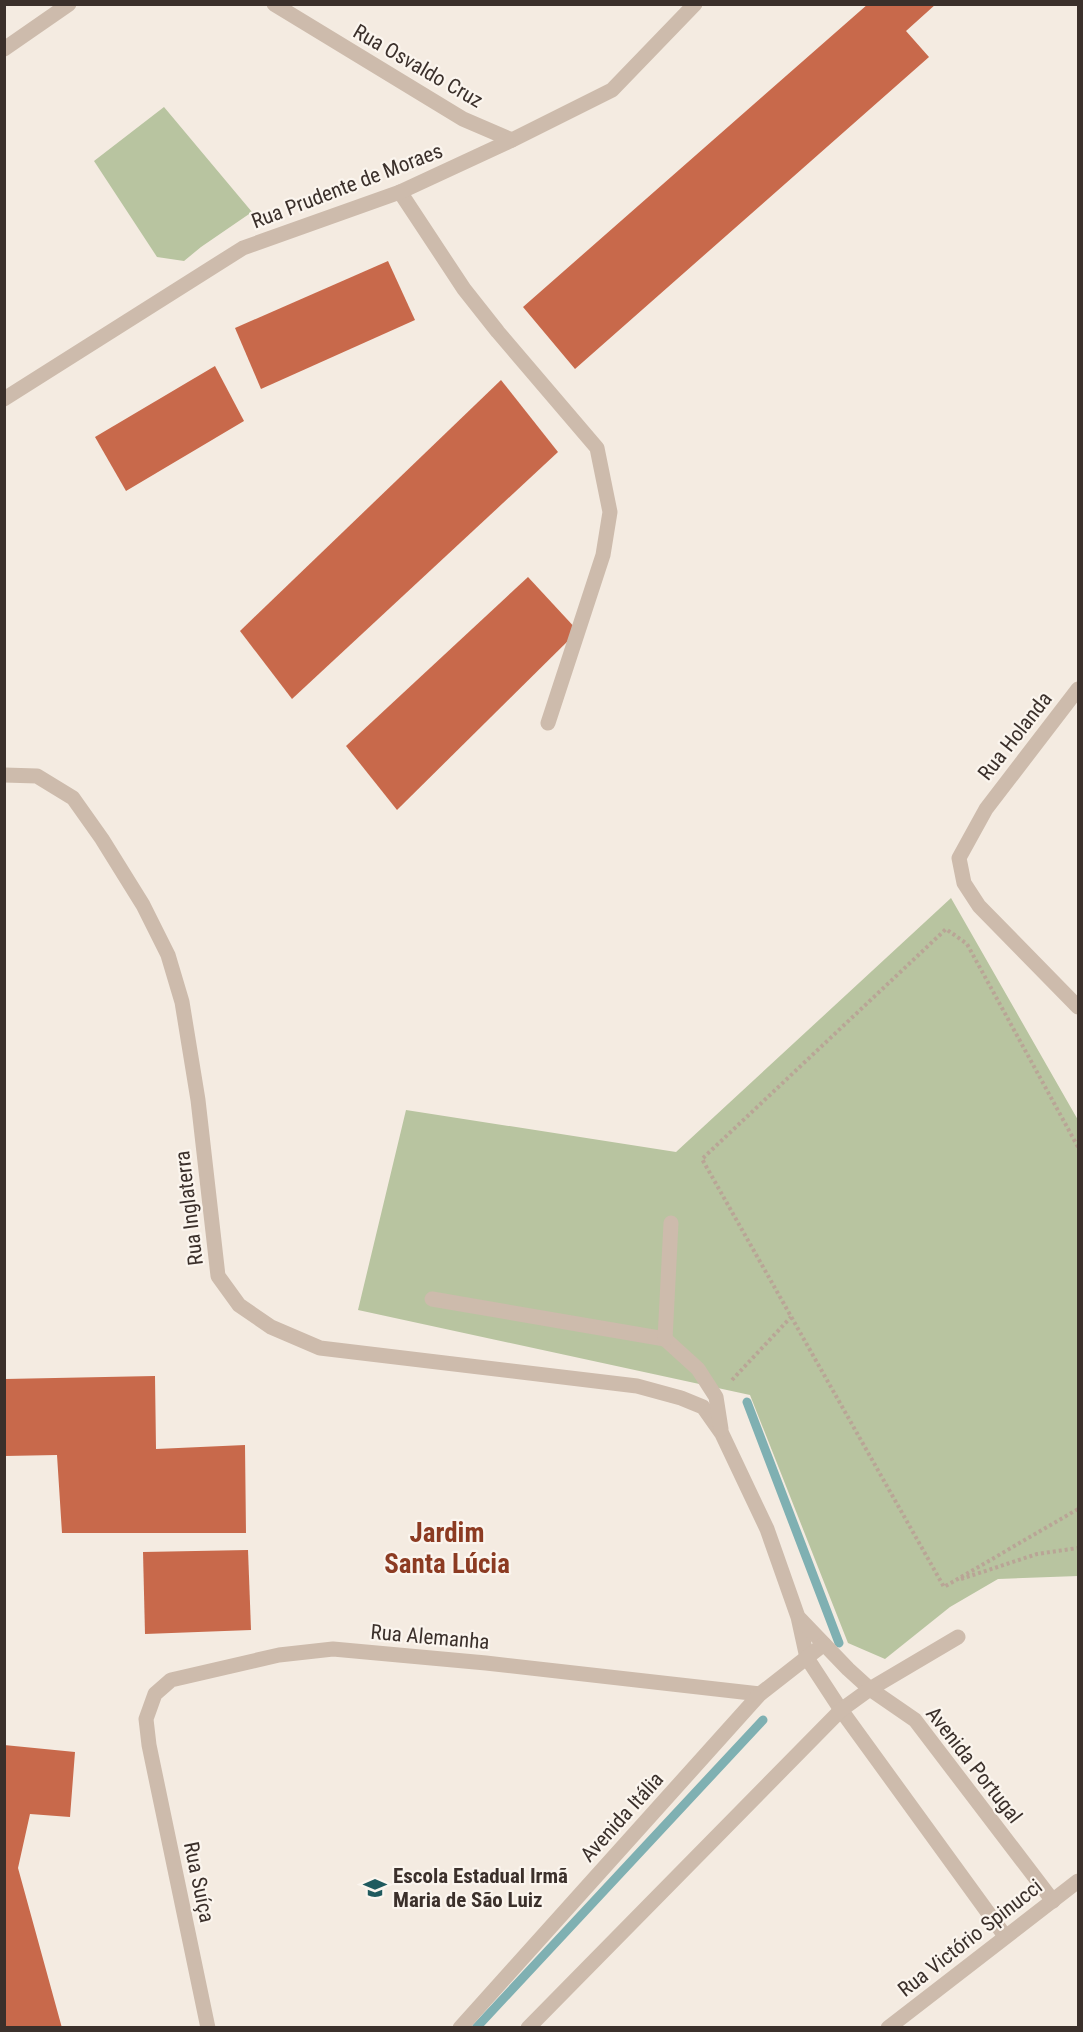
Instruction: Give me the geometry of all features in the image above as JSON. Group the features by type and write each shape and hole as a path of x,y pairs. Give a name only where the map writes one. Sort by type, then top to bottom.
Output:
{"street":[{"path":"4,49 69,4"},
{"name":"Rua Osvaldo Cruz","path":"274,4 463,119 513,140"},
{"name":"Rua Prudente de Moraes","path":"4,399 243,248 400,192 513,140 612,90 695,4"},
{"path":"400,192 464,289 597,448 610,512 603,555 548,723"},
{"name":"Rua Holanda","path":"1078,689 986,809 959,858 964,883 979,906 1078,1007"},
{"name":"Rua Inglaterra","path":"4,776 37,776 73,798 102,839 143,905 168,955 182,1002 196,1089 218,1276 239,1305 271,1327 320,1348 648,1389 703,1407 722,1434"},
{"path":"665,1339 671,1223"},
{"path":"432,1299 665,1339 698,1369 716,1397 722,1434"},
{"name":"Avenida Portugal","path":"722,1434 767,1529 798,1617 807,1658 841,1710 1005,1936"},
{"name":"Avenida Portugal","path":"798,1617 870,1689 915,1720 1053,1901"},
{"path":"528,2028 841,1710 870,1689 958,1636"},
{"name":"Avenida Itália","path":"460,2028 760,1694 824,1644"},
{"name":"Rua Alemanha","path":"149,1745 146,1719 155,1694 171,1680 279,1655 333,1649 497,1664 760,1694"},
{"name":"Rua Suíça","path":"149,1745 208,2028"},
{"name":"Rua Victório Spinucci","path":"888,2028 1078,1881"}],"path":[{"path":"1078,1147 967,944 946,929 702,1159 944,1587 1078,1509"},
{"path":"716,1397 791,1317"},
{"path":"952,1583 1037,1554 1078,1548"}],"green space":[{"path":"164,107 252,212 184,261 157,257 94,161"},
{"path":"951,898 1078,1120 1078,1576 998,1579 950,1607 885,1659 848,1643 750,1395 358,1310 406,1110 676,1152"}],"building":[{"path":"868,4 936,4 906,31 929,57 575,369 523,307"},
{"path":"388,261 415,320 261,389 235,328"},
{"path":"215,366 244,421 126,491 95,437"},
{"path":"501,380 558,452 292,699 240,631"},
{"path":"528,577 578,631 397,810 346,746"},
{"path":"155,1376 156,1449 245,1445 246,1533 62,1533 57,1455 5,1456 5,1379"},
{"path":"248,1550 251,1630 145,1634 143,1552"},
{"path":"4,1745 75,1752 70,1817 30,1814 18,1868 62,2028 4,2028"}],"waterway":[{"path":"747,1402 839,1643"},
{"path":"476,2028 763,1720"}],"place":[{"name":"Escola Estadual Irmã Maria de São Luiz","path":"375,1888"}],"district":[{"name":"Jardim Santa Lúcia","path":"447,1548"}]}
